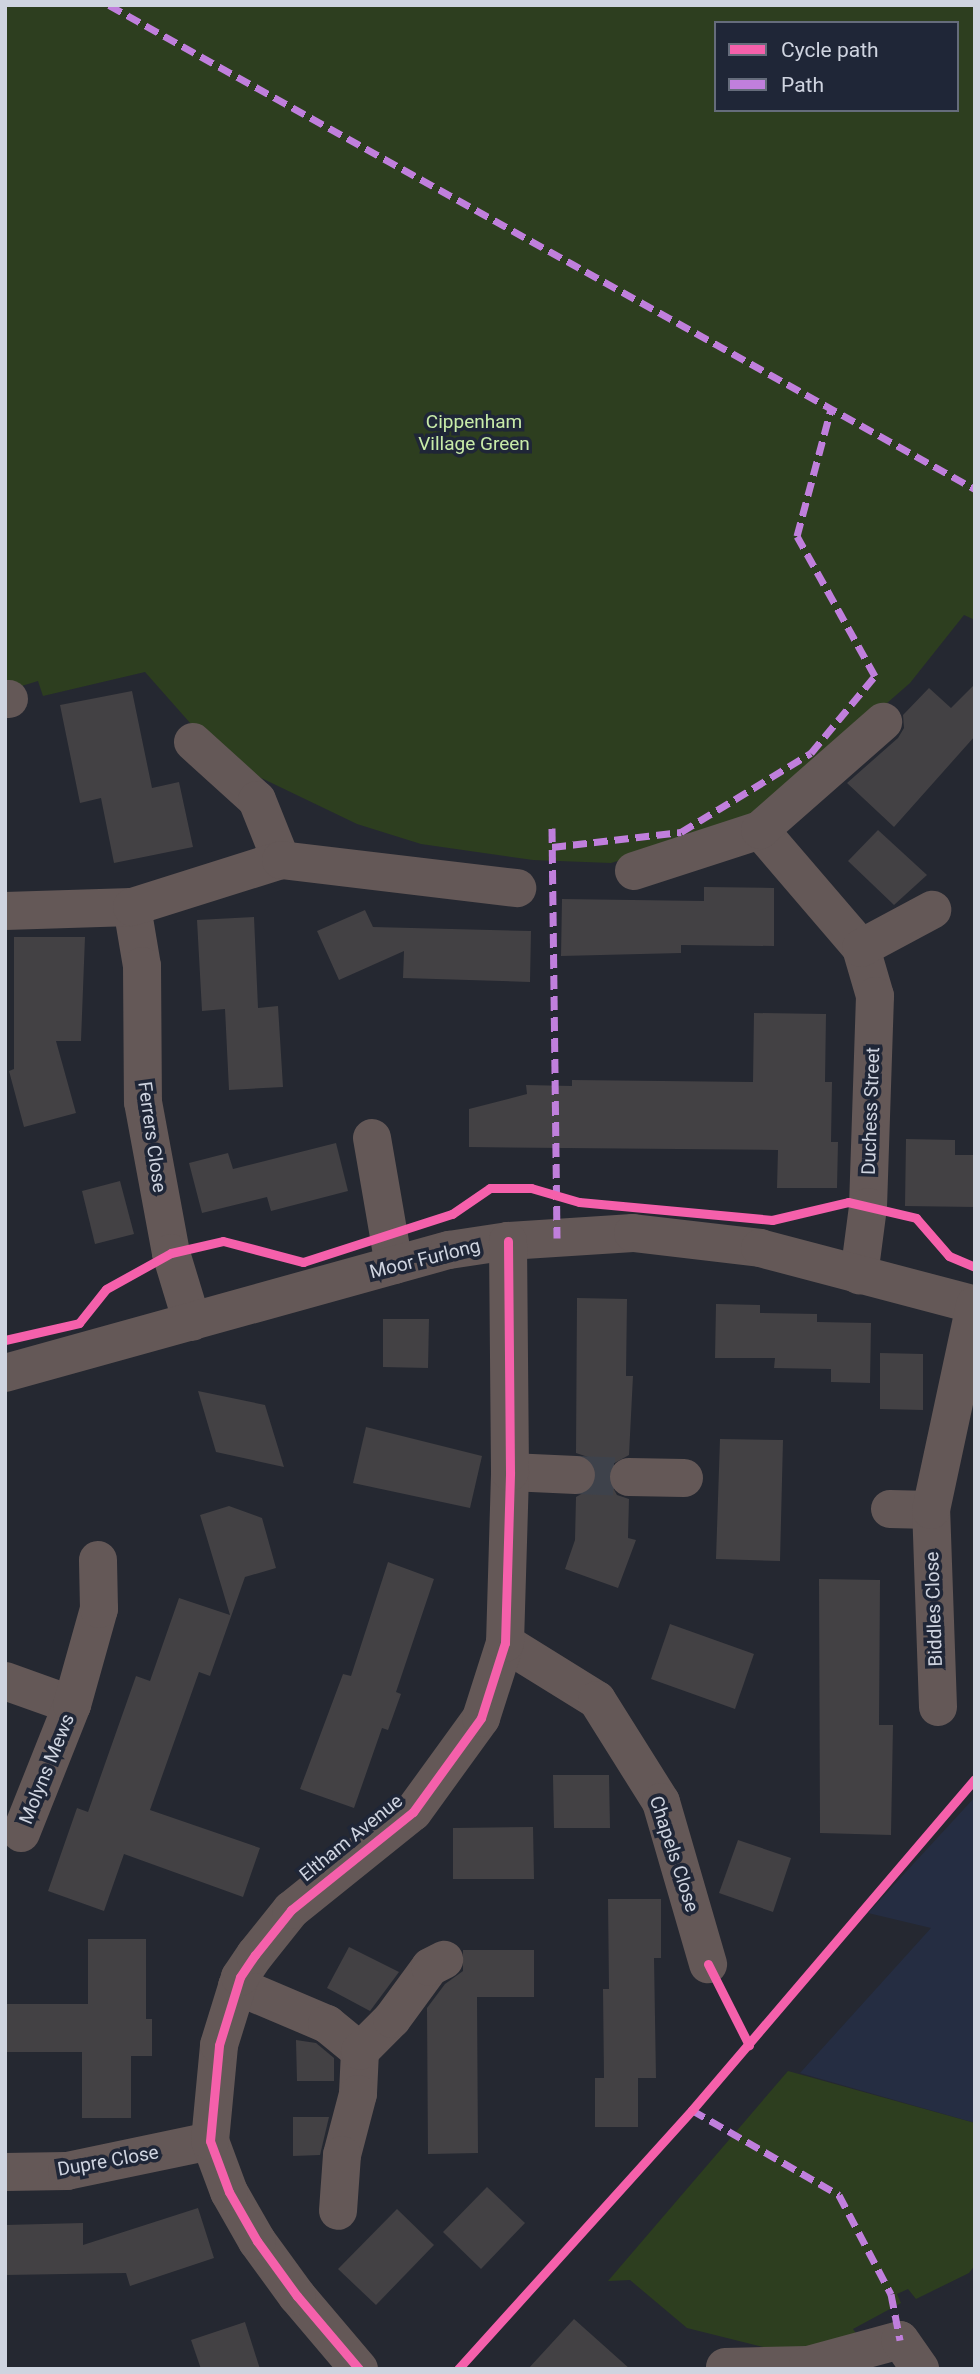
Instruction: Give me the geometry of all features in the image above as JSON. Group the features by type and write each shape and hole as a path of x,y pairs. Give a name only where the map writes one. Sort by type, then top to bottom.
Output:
{"street":[{"path":"634,871 772,820 883,722"},
{"path":"193,742 257,800 281,860"},
{"name":"Duchess Street","path":"772,820 861,948 875,996 868,1207 859,1275"},
{"path":"5,911 132,906 281,860 517,888"},
{"name":"Ferrers Close","path":"132,906 142,966 143,1102 171,1253 192,1322"},
{"path":"861,948 932,909"},
{"path":"372,1138 394,1265"},
{"name":"Moor Furlong","path":"5,1373 449,1250 508,1241 633,1233 760,1248 975,1305"},
{"name":"Eltham Avenue","path":"359,2369 257,2241 229,2192 210,2141 219,2046 237,1986 291,1910 413,1812 442,1777 481,1718 505,1643 510,1472 508,1241"},
{"name":"Biddles Close","path":"938,1707 931,1510 975,1305"},
{"path":"510,1472 576,1475"},
{"path":"629,1477 684,1478"},
{"path":"890,1509 931,1510"},
{"name":"Molyns Mews","path":"21,1833 72,1705 99,1609 98,1560"},
{"name":"Chapels Close","path":"505,1643 597,1700 661,1802 708,1964"},
{"name":"Molyns Mews","path":"5,1681 72,1705"},
{"path":"338,2211 342,2155 358,2094 360,2051 392,2019 430,1967 444,1960"},
{"path":"237,1986 327,2024 360,2051"},
{"name":"Dupre Close","path":"5,2172 67,2171 210,2141"},
{"path":"725,2367 808,2365 900,2340 920,2369"}],"shaded area":[{"path":"975,1797 975,2123 800,2073 931,1928 868,1913"}],"green space":[{"name":"Cippenham Village Green","path":"5,5 975,5 975,620 964,615 910,683 783,794 730,827 611,863 533,860 421,844 357,824 253,774 191,724 145,672 43,696 38,681 5,691"},
{"path":"788,2071 975,2123 975,2265 969,2273 916,2299 908,2289 897,2294 901,2303 853,2329 864,2345 779,2351 687,2328 630,2280 608,2281"}],"building":[{"path":"975,684 975,736 894,827 847,783 898,738 904,728 903,715 929,688 951,708"},
{"path":"132,691 152,788 179,782 193,847 114,863 101,798 80,803 60,705"},
{"path":"878,830 927,875 894,905 848,861"},
{"path":"704,887 774,888 774,946 681,945 681,953 561,956 562,899 704,901"},
{"path":"365,910 373,927 531,931 530,982 403,978 404,951 339,980 317,931"},
{"path":"254,917 258,1008 278,1006 283,1087 229,1090 225,1009 202,1011 197,920"},
{"path":"14,937 85,937 81,1041 56,1041 76,1113 24,1127 9,1071 14,1069"},
{"path":"754,1013 826,1014 825,1082 832,1082 831,1142 838,1142 837,1188 777,1188 778,1150 469,1147 469,1109 527,1094 526,1085 572,1086 572,1080 753,1082"},
{"path":"906,1139 955,1140 955,1155 975,1155 975,1207 905,1206"},
{"path":"336,1143 348,1191 271,1211 267,1197 202,1213 189,1163 228,1153 233,1169"},
{"path":"120,1181 134,1234 95,1244 82,1191"},
{"path":"577,1298 627,1299 626,1376 633,1376 629,1455 611,1465 607,1477 617,1495 629,1499 628,1538 636,1540 618,1588 565,1569 575,1540 576,1497 594,1487 598,1475 588,1457 576,1453"},
{"path":"716,1304 760,1305 760,1313 817,1314 817,1322 871,1323 870,1383 831,1382 831,1369 774,1368 775,1358 715,1358"},
{"path":"383,1319 429,1319 428,1368 383,1367"},
{"path":"880,1353 923,1354 923,1410 880,1409"},
{"path":"198,1391 265,1405 284,1467 216,1452"},
{"path":"366,1427 482,1456 470,1508 353,1483"},
{"path":"720,1439 783,1440 780,1561 716,1559"},
{"path":"229,1506 262,1518 276,1568 245,1577 210,1676 199,1672 150,1810 260,1848 243,1897 124,1854 104,1911 48,1891 77,1808 88,1812 136,1676 150,1681 179,1598 230,1615 200,1515"},
{"path":"388,1562 434,1579 396,1692 401,1694 388,1730 382,1728 354,1808 300,1789 343,1674 351,1676"},
{"path":"819,1579 880,1580 879,1725 893,1725 891,1835 820,1833"},
{"path":"670,1624 754,1654 735,1709 651,1679"},
{"path":"553,1775 609,1775 610,1828 554,1828"},
{"path":"533,1827 534,1879 453,1879 453,1828"},
{"path":"738,1840 791,1858 773,1912 719,1893"},
{"path":"608,1899 661,1899 661,1958 654,1958 656,2078 638,2078 638,2127 595,2127 595,2078 604,2078 603,1989 609,1989"},
{"path":"88,1939 146,1939 146,2019 152,2019 152,2056 131,2056 131,2118 82,2118 82,2052 5,2052 5,2004 88,2004"},
{"path":"349,1947 399,1972 370,2011 327,1988"},
{"path":"463,1950 534,1950 534,1997 477,1997 478,2153 428,2154 427,2008 445,1984 463,1971"},
{"path":"296,2040 316,2043 334,2058 334,2081 297,2081"},
{"path":"293,2117 329,2117 320,2155 293,2156"},
{"path":"487,2187 525,2223 481,2269 443,2232"},
{"path":"198,2208 214,2258 130,2286 126,2273 5,2275 5,2225 83,2223 83,2245"},
{"path":"397,2209 434,2245 376,2305 338,2269"},
{"path":"574,2319 630,2369 528,2369"},
{"path":"245,2322 260,2369 201,2369 191,2340"}],"tunnel":[{"path":"576,1475 629,1477"}],"marked path":[{"path":"109,5 975,489"},
{"path":"552,847 681,832 811,753 875,676 797,536 831,409"},
{"path":"552,828 557,1238"},
{"path":"692,2110 839,2195 891,2294 900,2340"}],"cycle path":[{"path":"5,1340 79,1323 106,1289 171,1253 223,1241 303,1262 452,1214 490,1188 531,1188 579,1202 772,1220 848,1202 916,1218 949,1256 975,1267"},
{"path":"359,2369 297,2296 257,2241 229,2192 210,2141 219,2045 240,1977 291,1910 413,1812 481,1718 505,1643 510,1472 508,1241"},
{"path":"458,2369 692,2110 975,1779"},
{"path":"708,1964 749,2045"}]}
